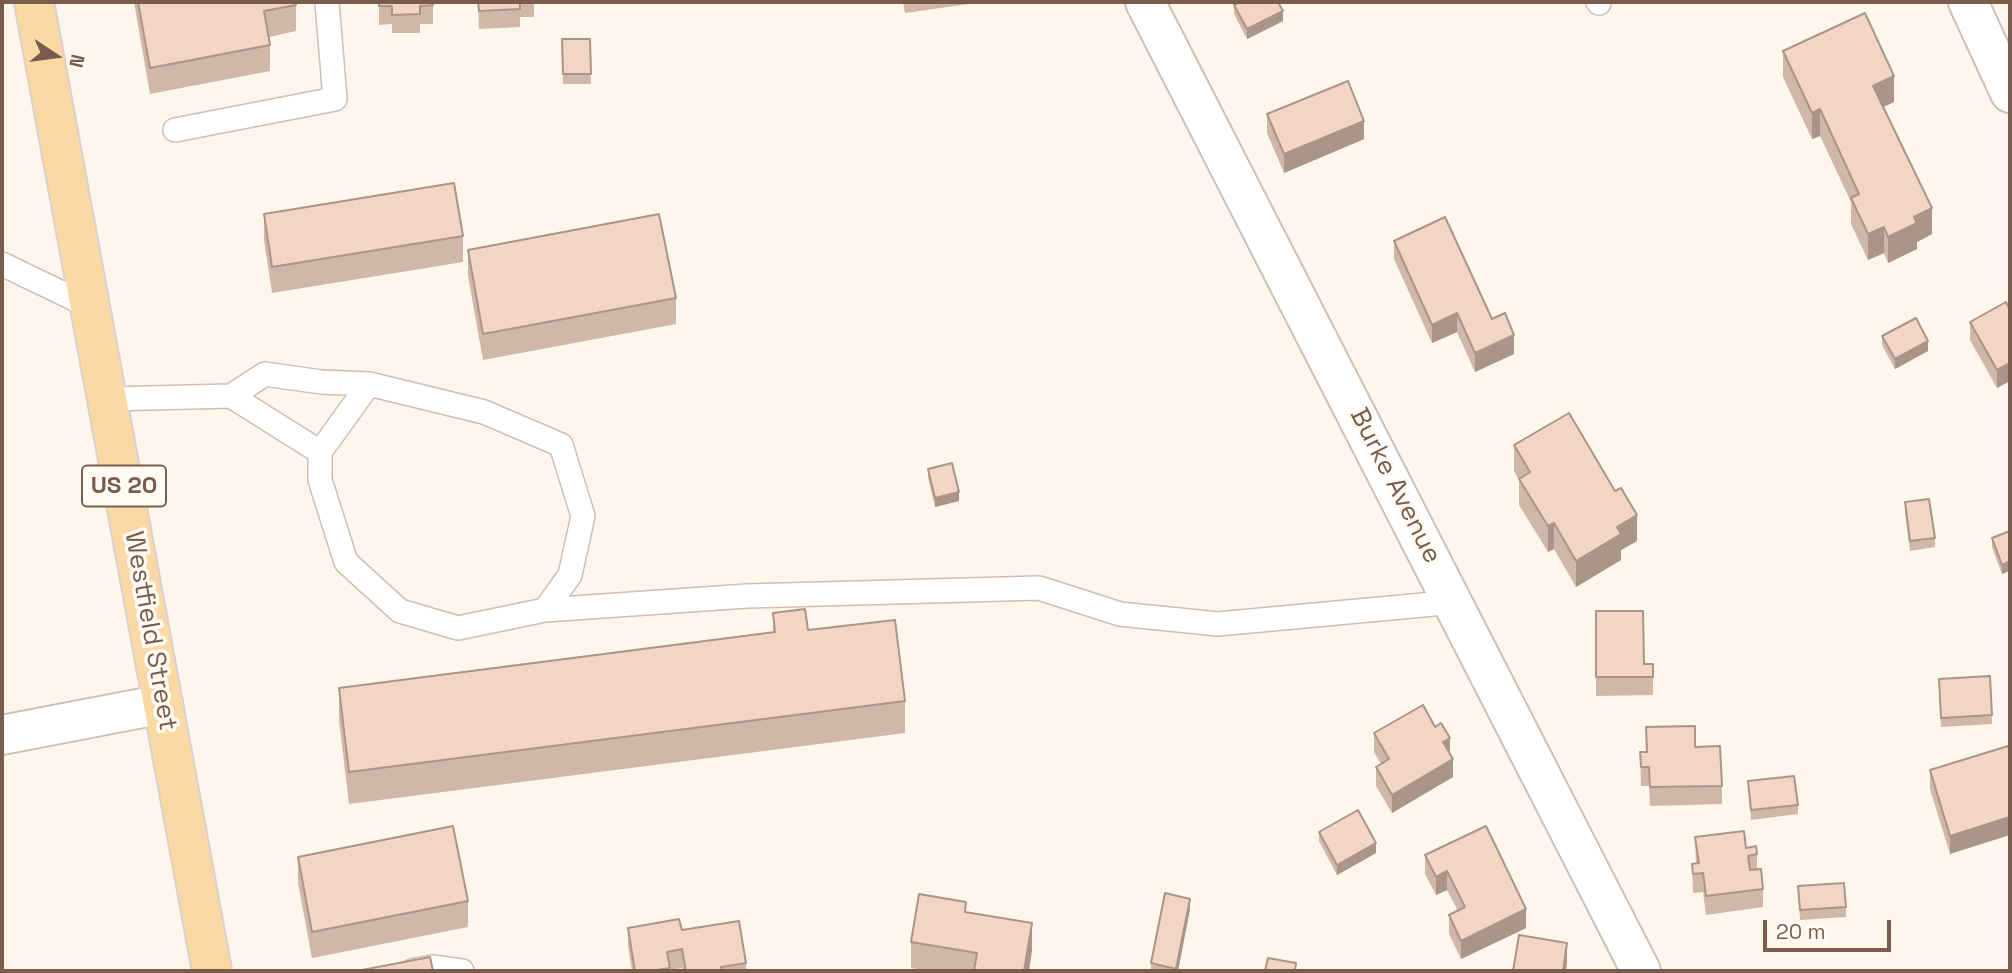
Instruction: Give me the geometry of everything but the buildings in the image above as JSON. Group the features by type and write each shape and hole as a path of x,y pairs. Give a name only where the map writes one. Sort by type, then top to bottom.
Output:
{"main road":[{"name":"Westfield Street","path":"34,2 212,971"}],"street":[{"name":"Burke Avenue","path":"1145,2 1642,971"},
{"path":"1968,2 2000,46 2010,93"},
{"path":"2,734 163,704"}],"lane":[{"path":"175,130 335,99 327,2"},
{"path":"2,264 91,307"},
{"path":"108,398 231,396 265,374 321,382 369,384 484,412 561,445 583,516 570,575 545,610"},
{"path":"369,384 320,452 320,480 346,562 400,611 458,628 545,610 747,596 1039,588 1120,614 1218,624 1455,602"},
{"path":"231,396 320,452"},
{"path":"412,971 432,967 462,971"}]}
